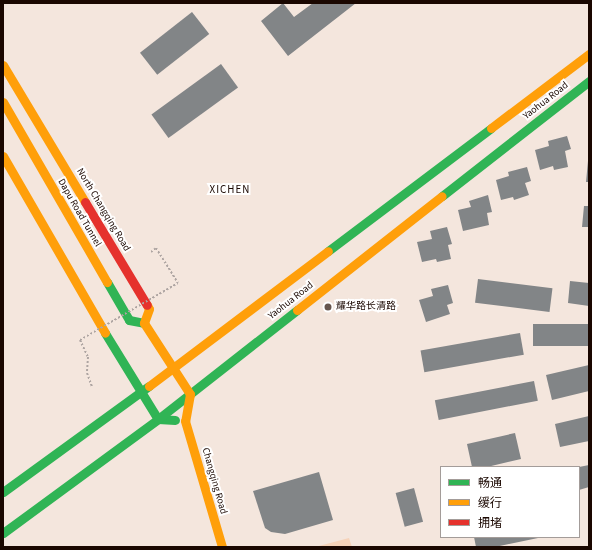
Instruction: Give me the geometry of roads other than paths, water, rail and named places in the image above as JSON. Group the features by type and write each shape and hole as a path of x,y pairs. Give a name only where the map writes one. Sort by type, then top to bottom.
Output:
{"main road":[{"name":"Yaohua Road","path":"3,492 173,368 589,54"},
{"name":"North Changqing Road","path":"3,65 149,309 144,323"},
{"name":"Yaohua Road","path":"3,533 158,419 589,81"},
{"name":"Dapu Road Tunnel","path":"3,102 128,320 144,323"},
{"path":"3,156 115,350 142,391 158,419 185,421"},
{"path":"144,323 190,394"},
{"name":"Changqing Road","path":"190,394 185,421 222,547"}],"place":[{"name":"耀华路长清路","path":"328,307"}],"district":[{"name":"XICHEN","path":"230,190"}]}
